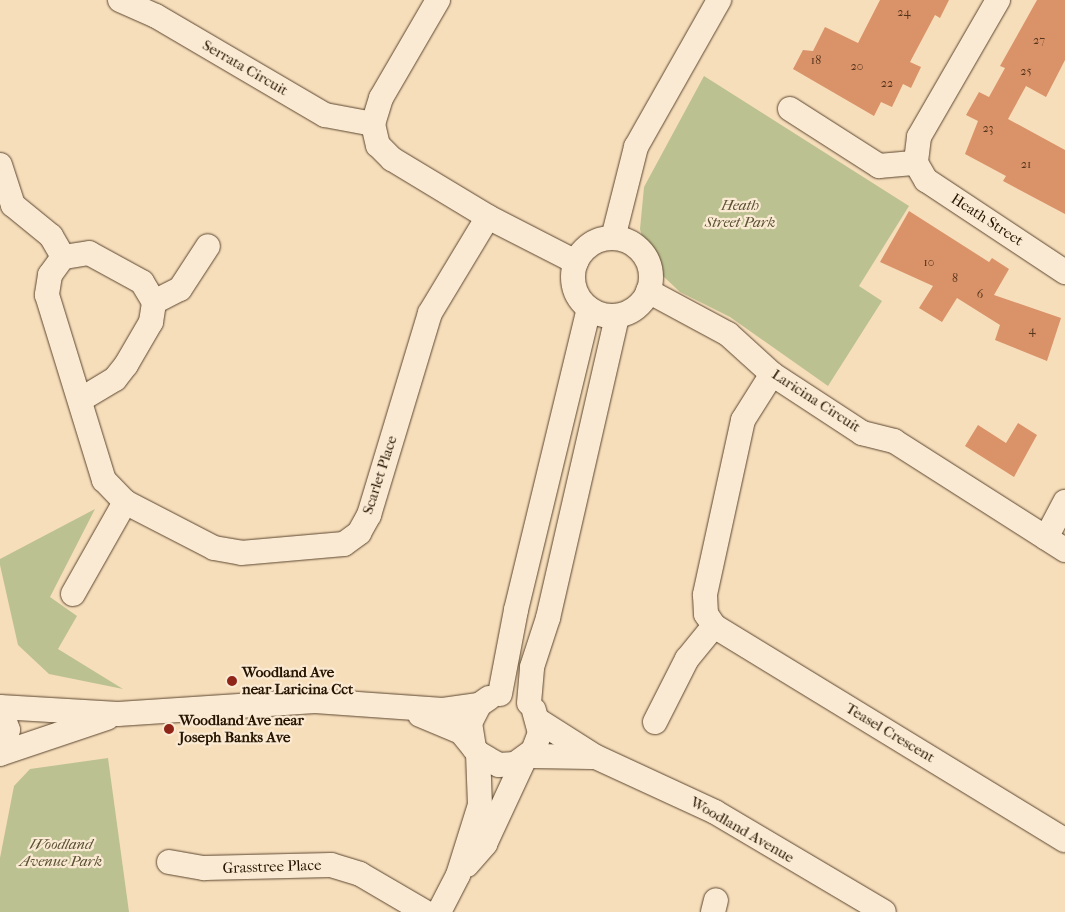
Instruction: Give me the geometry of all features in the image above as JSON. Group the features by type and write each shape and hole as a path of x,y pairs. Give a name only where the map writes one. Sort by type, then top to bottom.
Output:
{"street":[{"name":"Serrata Circuit","path":"120,0 156,16 325,115 373,124"},
{"path":"438,0 381,98 373,124 378,145 392,159 488,217 576,262"},
{"path":"613,238 636,147 719,0"},
{"path":"790,109 879,166 916,162 919,137 998,0"},
{"name":"Heath Street","path":"916,162 926,180 1065,272"},
{"path":"0,165 13,205 51,236 63,257 89,253 142,282 154,302 151,322 126,366 115,379 80,400"},
{"name":"Scarlet Place","path":"63,257 50,275 47,295 104,480 125,502 190,539 241,553 344,544 359,533 368,515 430,313 488,217"},
{"path":"613,238 635,245 644,255 651,276 648,291 635,308 617,316 590,309 574,288 576,262 593,243 613,238"},
{"path":"154,302 180,289 208,246"},
{"name":"Laricina Circuit","path":"648,291 728,334 772,374 862,433 894,441 1056,544"},
{"path":"500,694 516,610 590,309"},
{"path":"458,875 485,844 527,757 539,740 534,712 532,667 548,618 617,316"},
{"path":"655,722 687,659 714,626 706,614 704,595 743,420 772,374"},
{"path":"73,594 125,502"},
{"path":"1056,544 1065,502"},
{"name":"Teasel Crescent","path":"714,626 1065,840"},
{"name":"Woodland Avenue","path":"0,707 118,714 315,701 443,710 479,705 500,694 514,695 596,757 715,812 884,912"},
{"name":"Woodland Avenue","path":"387,705 461,732 476,751 499,765 527,757 596,757"},
{"path":"439,912 458,875 480,805 476,751 470,723 479,705"},
{"path":"0,707 8,730 0,754"},
{"name":"Woodland Avenue","path":"0,754 118,714"},
{"name":"Grasstree Place","path":"168,862 204,868 331,865 360,874 425,912"}],"green space":[{"name":"Heath Street Park","path":"704,76 909,206 859,286 882,301 828,386 730,317 680,292 649,263 640,229 644,187"},
{"path":"95,509 50,597 77,616 58,649 123,689 49,674 18,645 0,565 0,559"},
{"name":"Woodland Avenue Park","path":"108,758 129,912 0,912 0,858 14,786 30,769"}],"building":[{"path":"880,0 949,0 940,18 935,15 910,62 921,67 911,88 903,84 892,107 881,102 874,116 793,69 803,50 813,51 825,27 858,43"},
{"path":"1037,0 1065,0 1065,60 1046,97 1026,86 1008,119 1065,150 1065,214 1003,181 1006,176 965,154 978,121 966,115 979,92 989,97 1005,68 1000,66"},
{"path":"909,211 989,262 992,258 1009,269 994,295 1061,318 1047,361 995,340 1000,325 957,298 942,322 919,308 933,286 880,262"},
{"path":"1018,423 1037,435 1014,477 965,446 978,425 1006,443"}],"place":[{"name":"Woodland Ave near Laricina Cct","path":"232,681"},
{"name":"Woodland Ave near Joseph Banks Ave","path":"169,729"}]}
